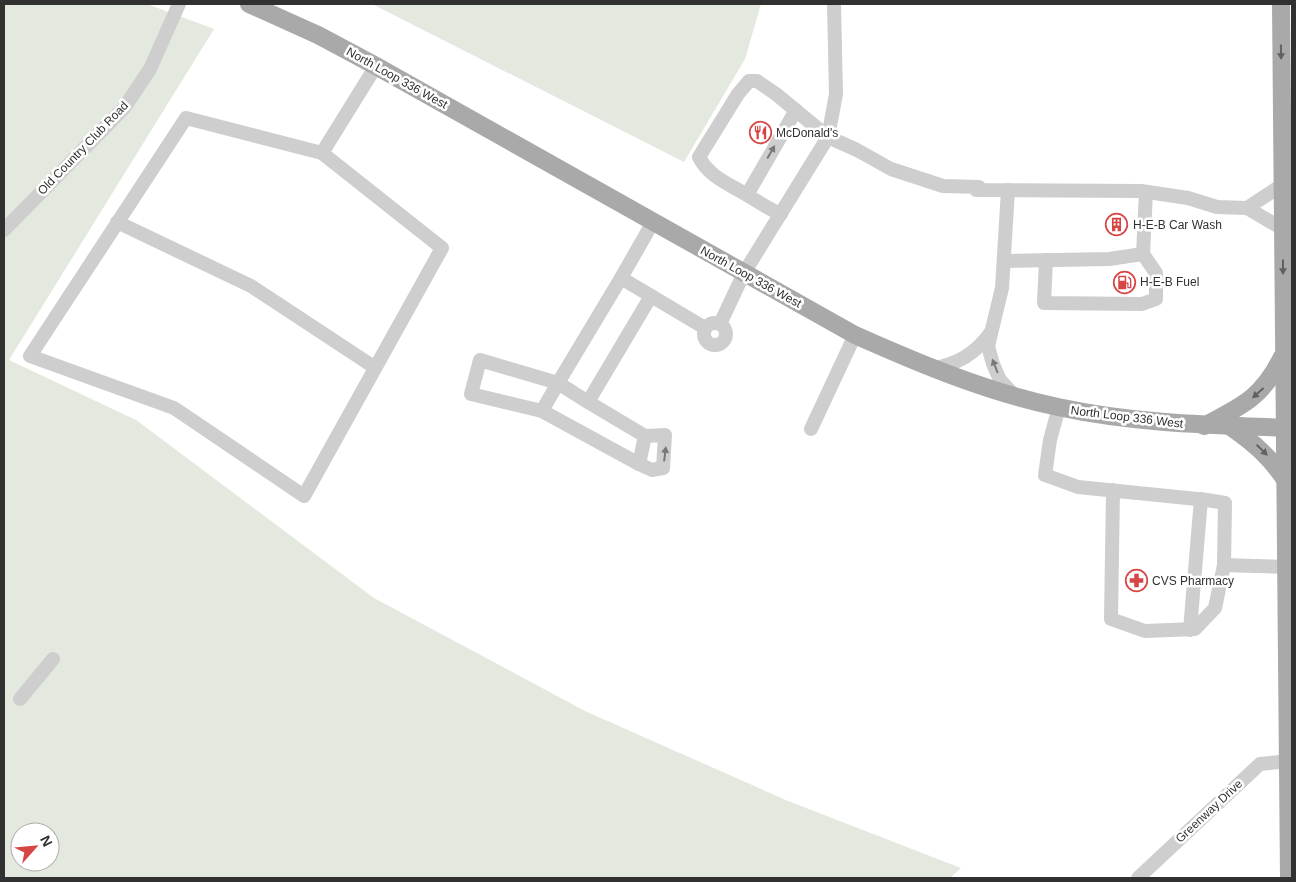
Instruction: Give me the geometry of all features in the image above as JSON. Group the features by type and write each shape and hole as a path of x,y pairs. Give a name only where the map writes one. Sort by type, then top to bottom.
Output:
{"main road":[{"name":"North Loop 336 West","path":"249,4 318,35 376,66 855,335 932,368 1015,396 1103,415 1204,426 1289,428"},
{"path":"1281,4 1284,352 1289,428 1286,481 1288,878"},
{"path":"1204,426 1236,409 1256,395 1271,380 1284,352"},
{"path":"1231,427 1257,445 1271,459 1286,481"}],"street":[{"name":"Old Country Club Road","path":"4,230 124,108 150,69 179,4"},
{"path":"720,324 744,273 828,137 836,94 834,4"},
{"path":"322,153 376,66"},
{"path":"781,214 764,207 748,195 721,181 704,167 699,157 738,94 749,81 757,81 828,137 857,150 891,169 943,186 978,186 976,190 1088,189 1146,192 1188,198 1217,207 1246,208 1282,229"},
{"path":"748,195 796,110"},
{"path":"186,118 322,153 442,248 374,367 304,496 174,408 30,356 186,118"},
{"path":"1246,208 1282,185"},
{"path":"1008,190 1002,288 988,346 1000,380 1015,396"},
{"path":"1046,260 1044,303 1142,304 1156,299 1156,273 1143,254 1146,192"},
{"path":"117,222 251,286 374,367"},
{"path":"542,411 653,222"},
{"path":"1004,261 1109,259 1143,254"},
{"path":"621,278 705,328"},
{"path":"588,402 651,296"},
{"path":"712,323 720,324 726,331 724,340 717,345 709,344 703,337 705,328 712,323"},
{"path":"932,368 945,367 967,356 983,343 991,331"},
{"path":"811,429 855,335"},
{"path":"480,360 558,383 645,436 665,435 663,468 652,470 542,411 471,394 480,360"},
{"path":"1059,407 1050,440 1045,475 1078,487 1114,490 1201,499 1225,503 1224,565 1215,608 1195,629 1145,631 1111,619 1114,490"},
{"path":"640,464 645,436"},
{"path":"1190,630 1201,499"},
{"path":"1224,565 1287,568"},
{"path":"20,699 53,659"},
{"name":"Greenway Drive","path":"1138,878 1260,764 1288,761"}],"shaded area":[{"path":"4,4 147,4 214,29 9,360 136,420 374,598 585,711 788,801 961,868 950,878 4,878"},
{"path":"372,4 761,4 745,59 684,162"}],"place":[{"name":"McDonald's","path":"760,133"},
{"name":"H-E-B Car Wash","path":"1117,225"},
{"name":"H-E-B Fuel","path":"1124,282"},
{"name":"CVS Pharmacy","path":"1136,581"}]}
